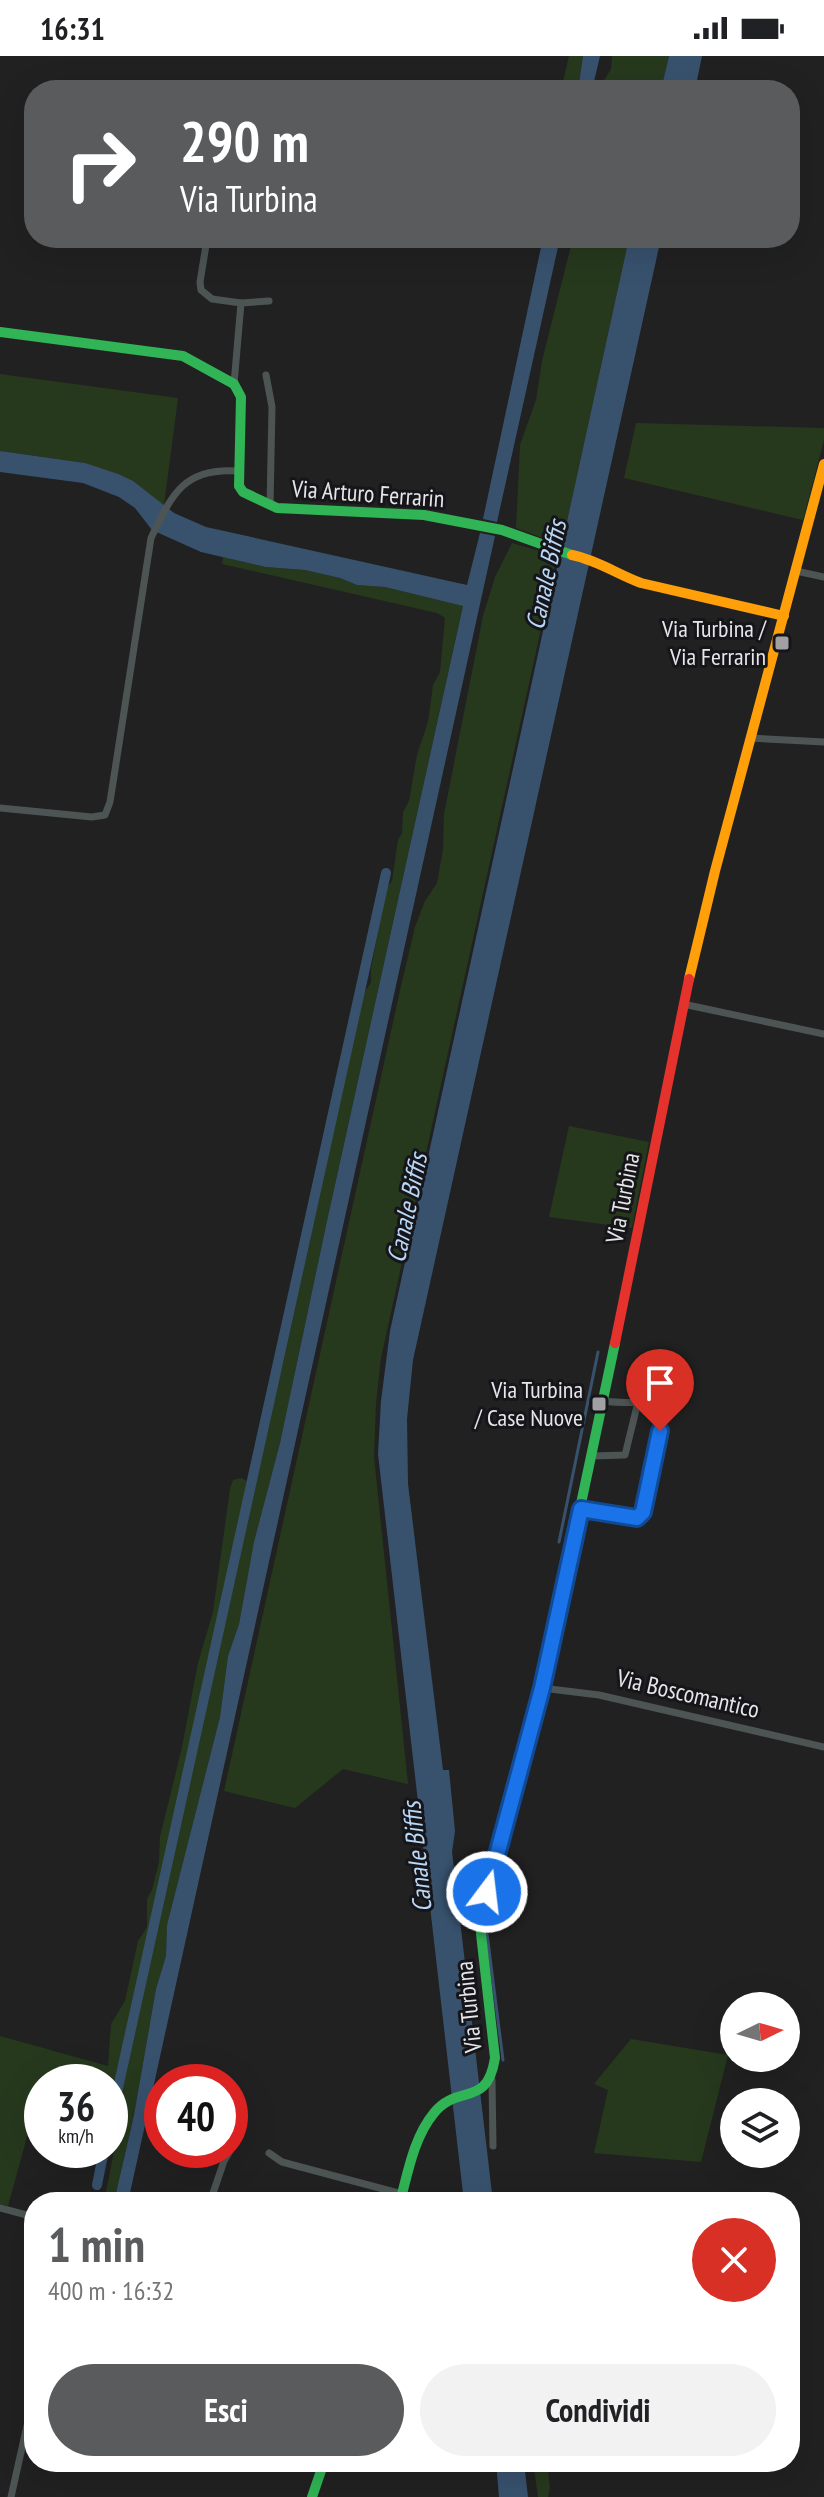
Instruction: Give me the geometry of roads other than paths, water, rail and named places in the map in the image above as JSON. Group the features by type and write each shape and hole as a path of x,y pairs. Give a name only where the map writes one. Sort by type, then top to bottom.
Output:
{"street":[{"path":"206,248 201,290 212,299 241,303 269,301"},
{"path":"234,384 241,303"},
{"path":"0,332 183,356 234,384 241,397 238,471 220,469 185,482 167,503 151,538 110,802 105,815 92,817 0,808"},
{"name":"Via Arturo Ferrarin","path":"266,375 272,407 270,506"},
{"name":"Via Turbina","path":"493,2146 489,2084 495,2058 481,1934 482,1915 542,1688 683,1004 824,464"},
{"name":"Via Arturo Ferrarin","path":"238,471 239,486 243,492 270,506 424,515 502,530 558,552 591,559 641,583 784,616"},
{"path":"796,571 824,577"},
{"path":"750,738 824,742"},
{"path":"683,1004 824,1034"},
{"path":"581,1509 631,1519 643,1512 666,1404 603,1401"},
{"path":"592,1456 625,1455 638,1402"},
{"name":"Via Boscomantico","path":"542,1688 599,1695 824,1747"},
{"name":"Via Turbina","path":"403,2192 425,2126 437,2108 489,2084"},
{"name":"Via Turbina","path":"269,2153 282,2162 381,2192"},
{"path":"213,2192 222,2168"},
{"path":"0,2208 24,2214"},
{"path":"11,2497 24,2439"},
{"path":"312,2497 321,2472"}],"water":[{"path":"583,56 600,56 594,80 579,80"},
{"path":"669,56 702,56 697,80 663,80"},
{"path":"541,248 558,248 497,522 483,519"},
{"path":"627,248 659,248 413,1360 407,1419 408,1484 443,1770 449,1770 455,1831 452,1852 492,2192 463,2192 378,1454 390,1331"},
{"path":"0,451 85,463 118,474 133,481 174,513 206,527 467,585 480,533 495,536 158,2064 144,2064 144,2129 130,2192 116,2192 122,2168 128,2168 128,2141 156,1989 166,1956 167,1925 220,1717 228,1656 239,1624 254,1542 280,1443 463,606 385,587 357,585 305,570 266,567 201,552 152,530 135,508 119,497 83,483 0,472"},
{"path":"497,2472 525,2472 528,2497 499,2497"}],"waterway":[{"path":"123,2064 386,873"},
{"path":"559,1542 598,1352"},
{"path":"513,1818 537,1729"},
{"path":"486,1926 503,2060"},
{"path":"97,2185 100,2168"}],"place":[{"name":"Via Turbina / Via Ferrarin","path":"782,643"},
{"name":"Via Turbina / Case Nuove","path":"599,1404"}],"water label":[{"name":"Canale Biffis","path":"546,575"},
{"name":"Canale Biffis","path":"407,1208"},
{"name":"Canale Biffis","path":"417,1857"}]}
